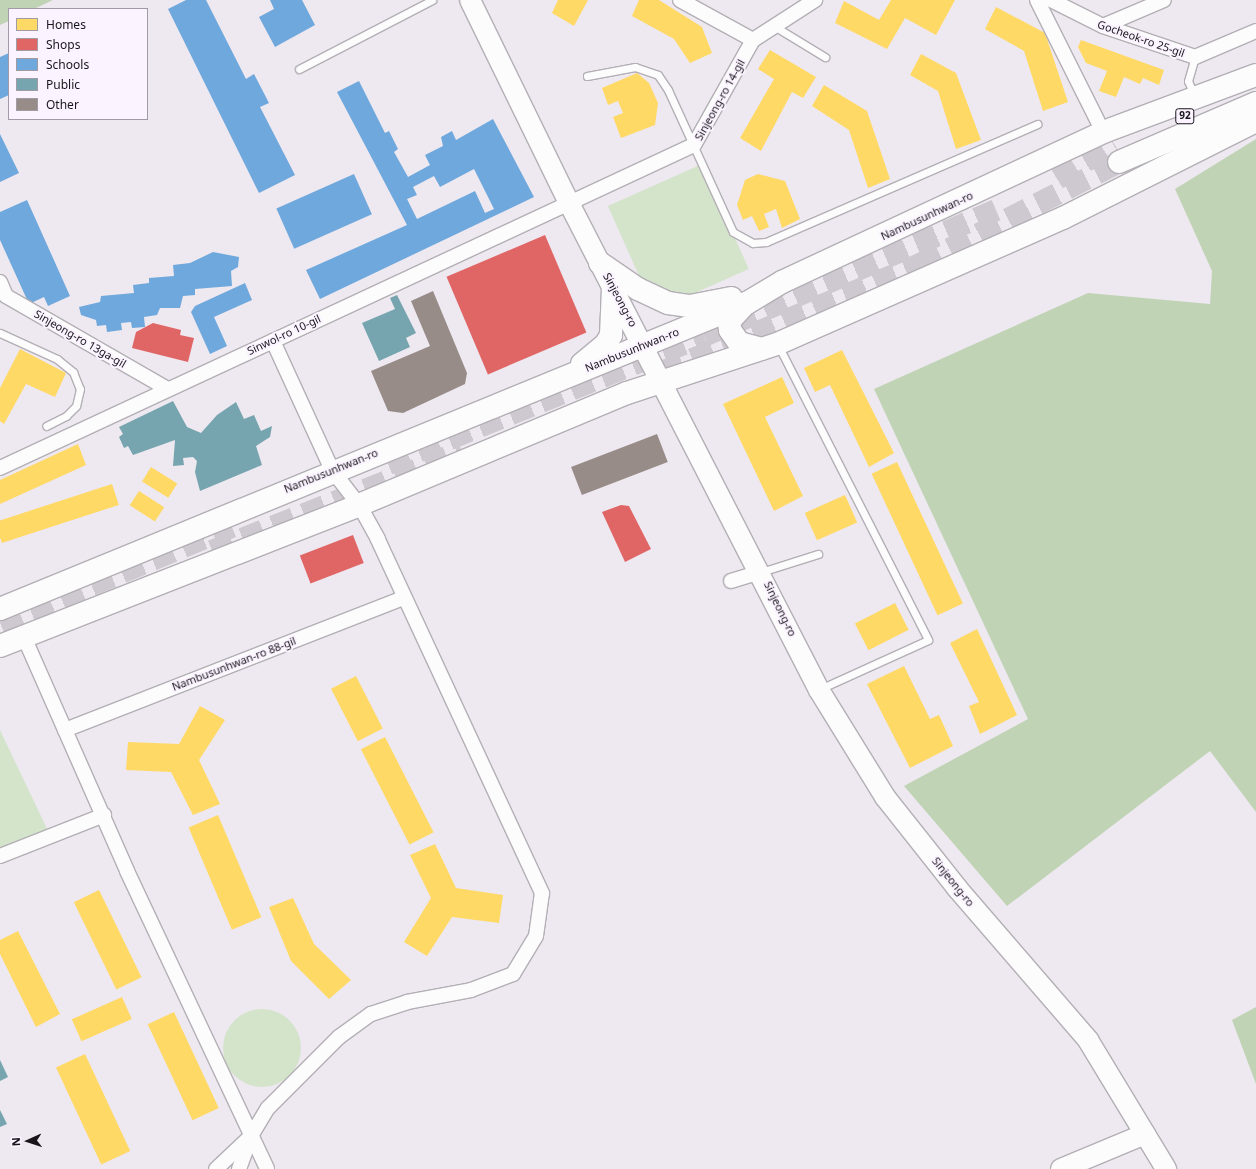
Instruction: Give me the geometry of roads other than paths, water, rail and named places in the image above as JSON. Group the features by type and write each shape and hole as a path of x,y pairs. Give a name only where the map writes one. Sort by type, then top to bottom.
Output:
{"main road":[{"name":"Sinjeong-ro","path":"470,0 570,205 644,345 820,690 884,797 957,888 1088,1040 1166,1169"},
{"name":"Nambusunhwan-ro","path":"0,609 332,470 565,378 747,303 782,282 1106,132 1256,75"},
{"name":"92","path":"1256,88 1117,153 1256,103"},
{"path":"0,646 360,505 663,382 769,347 1063,218 1256,121"},
{"path":"600,263 653,297 690,306 717,303 782,282"},
{"path":"565,378 606,344 612,335 613,288"},
{"path":"747,303 730,321 730,330 740,344 769,347"},
{"path":"1061,1169 1146,1134"}],"street":[{"path":"680,0 753,40"},
{"name":"Sinjeong-ro 14-gil","path":"570,205 694,145 753,40 815,0"},
{"path":"1036,0 1098,122"},
{"name":"Gocheok-ro 25-gil","path":"1051,0 1103,26 1196,57 1256,31"},
{"path":"1103,26 1164,0"},
{"name":"Sinwol-ro 10-gil","path":"0,468 168,389 570,205"},
{"name":"Sinjeong-ro 13ga-gil","path":"0,282 3,297 168,389"},
{"path":"239,1169 251,1136 268,1108 339,1037 371,1014 407,1002 471,990 513,974 536,936 542,892 360,505 332,470 273,341"},
{"path":"731,581 761,572"},
{"name":"Nambusunhwan-ro 88-gil","path":"65,730 403,598"},
{"path":"24,637 127,871 267,1169"},
{"path":"0,856 104,816"},
{"path":"218,1168 251,1136"}],"lane":[{"path":"299,70 432,0"},
{"path":"774,26 825,56"},
{"path":"1195,97 1188,81 1196,57"},
{"path":"587,76 635,67 658,75 694,145 733,232 753,243 766,242 1038,124"},
{"path":"0,333 57,360 73,372 80,389 76,406 66,416 46,426"},
{"path":"769,347 928,640 820,690"},
{"path":"761,572 818,554"}],"tunnel":[{"path":"1057,179 1114,144"},
{"path":"662,372 920,264 1119,162"},
{"path":"388,464 704,336 996,210"},
{"path":"212,551 462,451"},
{"path":"0,623 232,527"}]}
